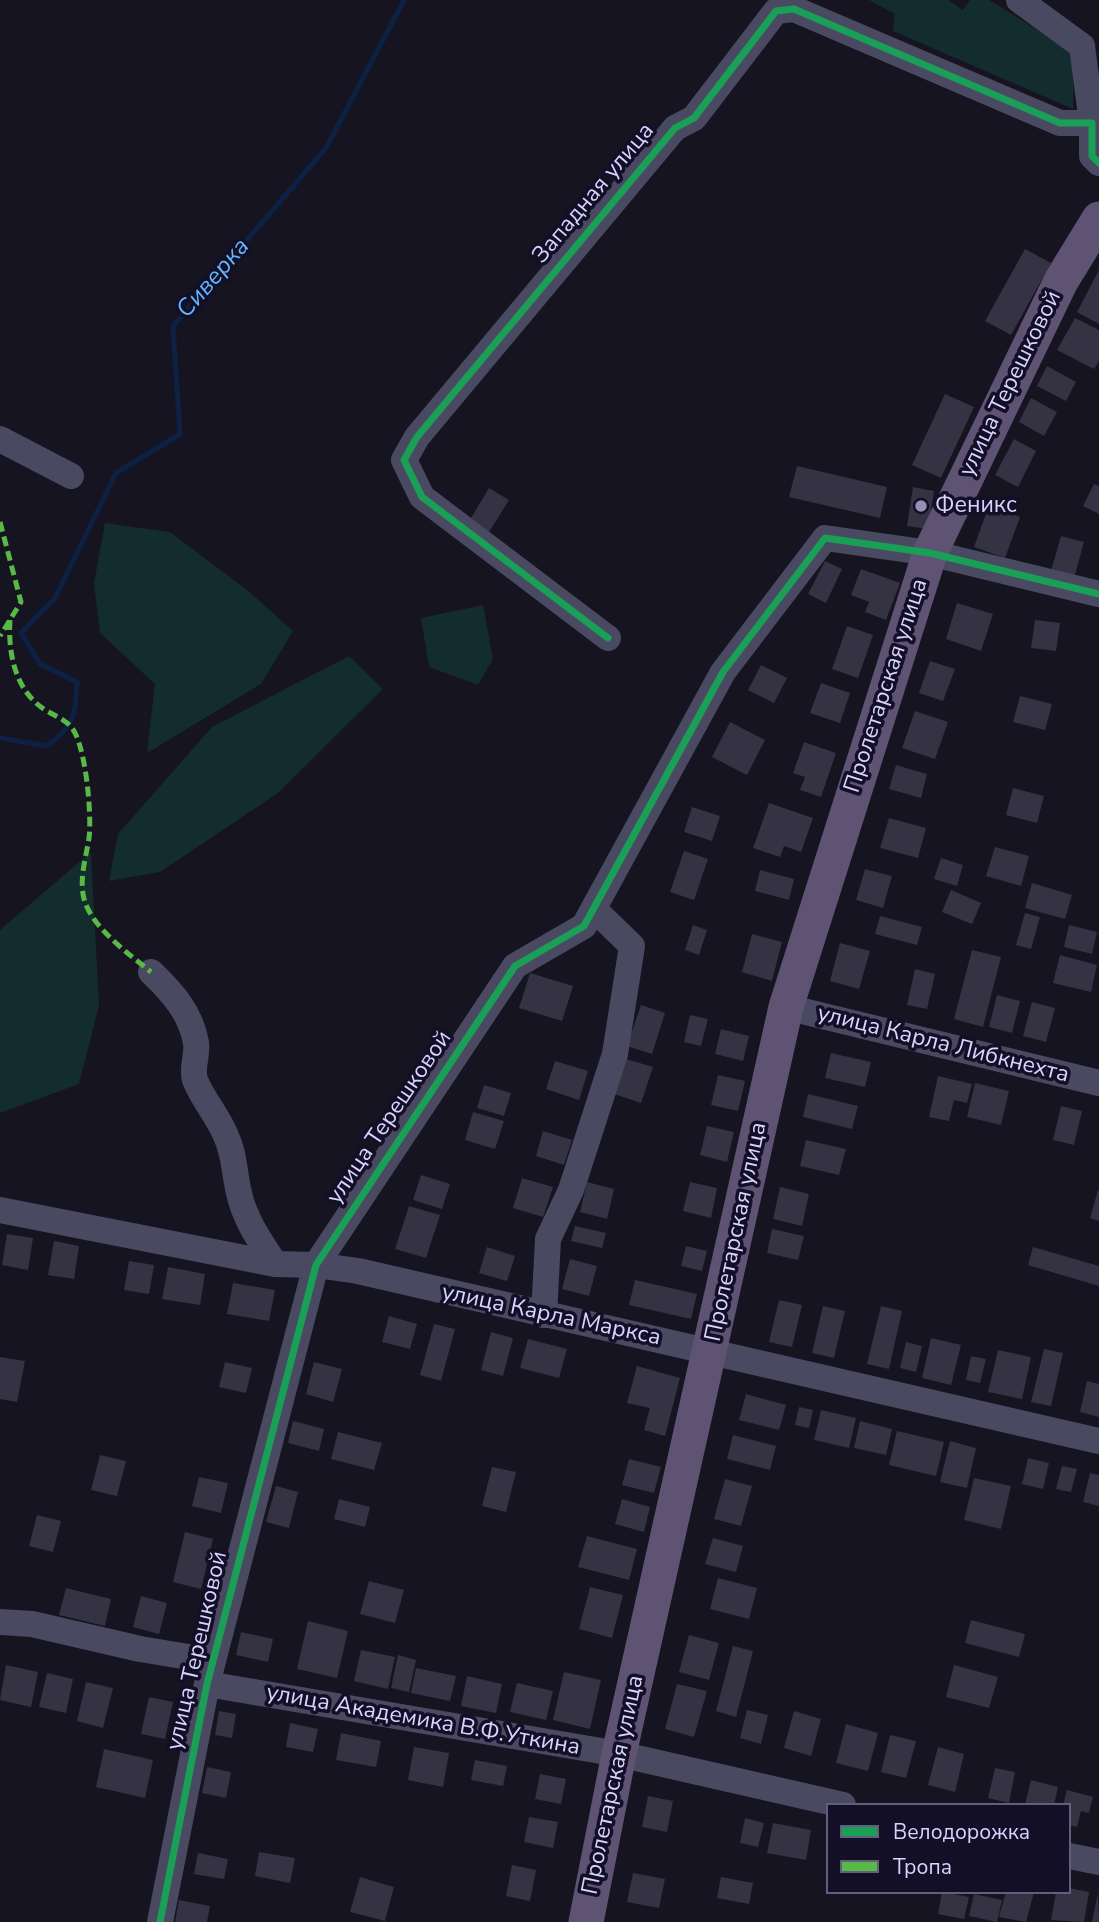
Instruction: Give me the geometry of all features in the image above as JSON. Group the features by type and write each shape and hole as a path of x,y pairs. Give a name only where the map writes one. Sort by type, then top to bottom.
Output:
{"main road":[{"name":"улица Терешковой","path":"930,553 1061,281 1099,219"},
{"name":"Пролетарская улица","path":"586,1922 620,1754 786,1007 930,553"}],"street":[{"path":"1019,0 1082,46 1092,123 1093,156 1099,163"},
{"name":"Западная улица","path":"608,638 422,497 404,460 426,426 666,138 675,128 694,118 776,11 794,9 1060,123 1092,123"},
{"path":"0,439 71,476"},
{"name":"улица Терешковой","path":"160,1922 210,1673 316,1265 514,966 584,926 723,672 825,538 930,553"},
{"path":"930,553 1099,594"},
{"path":"544,1315 548,1239 572,1190 615,1055 632,946 594,909"},
{"path":"151,972 181,1003 188,1018 196,1044 194,1076 205,1103 226,1134 236,1164 239,1192 249,1224 275,1264"},
{"name":"улица Карла Либкнехта","path":"786,1007 1099,1083"},
{"name":"улица Карла Маркса","path":"0,1210 275,1264 316,1265 710,1350 1099,1441"},
{"name":"улица Академика В.Ф.Уткина","path":"0,1622 33,1625 140,1649 210,1673 620,1754 834,1803"},
{"path":"1071,1856 1099,1862"}],"green space":[{"path":"869,0 948,0 963,10 970,0 989,0 1074,52 1073,109 893,31 895,14"},
{"path":"105,523 170,532 247,590 293,631 261,684 147,753 155,684 100,633 94,583"},
{"path":"483,605 493,659 478,685 429,667 421,618"},
{"path":"349,656 383,689 278,793 160,872 109,881 118,834 212,727"},
{"path":"91,852 99,1006 79,1084 0,1113 0,930"}],"building":[{"path":"1025,249 1051,263 1011,335 985,321"},
{"path":"1099,270 1099,324 1077,312"},
{"path":"1075,318 1099,330 1099,361 1094,369 1057,350"},
{"path":"1047,366 1076,382 1066,401 1037,386"},
{"path":"945,394 974,407 941,478 912,465"},
{"path":"1031,398 1057,412 1044,436 1019,422"},
{"path":"1014,439 1036,451 1018,487 995,475"},
{"path":"797,466 887,487 880,518 789,497"},
{"path":"1094,484 1099,486 1099,514 1083,506"},
{"path":"913,487 934,491 928,529 907,526"},
{"path":"489,488 509,500 484,540 465,528"},
{"path":"989,505 1020,517 1005,558 974,547"},
{"path":"1061,536 1084,542 1074,578 1051,571"},
{"path":"825,561 842,569 826,603 808,594"},
{"path":"861,569 900,583 886,620 865,612 869,602 851,595"},
{"path":"957,603 993,614 981,651 946,639"},
{"path":"1035,620 1060,623 1056,651 1031,648"},
{"path":"847,626 873,635 858,678 832,669"},
{"path":"930,661 955,669 943,701 919,693"},
{"path":"761,665 787,678 774,703 748,690"},
{"path":"821,683 850,693 840,723 810,713"},
{"path":"1020,696 1052,704 1045,730 1013,722"},
{"path":"915,711 948,722 935,759 902,748"},
{"path":"730,722 765,740 747,775 712,757"},
{"path":"804,742 836,753 821,797 800,790 805,777 793,773"},
{"path":"896,765 927,774 921,798 889,789"},
{"path":"1013,788 1044,796 1037,823 1006,815"},
{"path":"769,803 813,818 801,852 784,846 780,857 753,848"},
{"path":"692,807 720,816 712,841 684,832"},
{"path":"889,818 926,828 918,858 880,848"},
{"path":"995,847 1029,856 1021,886 986,876"},
{"path":"684,851 708,859 694,900 670,892"},
{"path":"941,858 963,865 957,886 934,879"},
{"path":"865,869 892,876 883,908 856,900"},
{"path":"760,870 794,879 789,900 755,891"},
{"path":"1032,883 1072,895 1065,919 1025,908"},
{"path":"951,890 981,903 972,924 942,912"},
{"path":"1025,913 1040,917 1031,949 1016,945"},
{"path":"880,916 922,927 917,945 875,934"},
{"path":"693,925 707,930 699,955 685,950"},
{"path":"1069,925 1097,932 1092,954 1064,947"},
{"path":"752,934 782,942 772,981 742,972"},
{"path":"840,943 870,951 859,989 830,981"},
{"path":"972,950 1001,957 983,1027 954,1019"},
{"path":"1060,955 1097,965 1091,992 1053,983"},
{"path":"915,969 935,974 927,1009 907,1005"},
{"path":"530,973 573,986 562,1021 519,1008"},
{"path":"997,995 1020,1001 1012,1033 989,1027"},
{"path":"1032,1002 1055,1008 1046,1042 1023,1036"},
{"path":"641,1005 665,1013 652,1054 627,1046"},
{"path":"690,1015 708,1019 701,1046 684,1042"},
{"path":"721,1029 749,1036 743,1061 715,1054"},
{"path":"831,1053 871,1062 865,1087 825,1078"},
{"path":"626,1059 653,1067 641,1103 614,1094"},
{"path":"555,1061 588,1071 579,1100 546,1089"},
{"path":"718,1075 745,1081 738,1111 711,1105"},
{"path":"938,1076 972,1084 967,1103 954,1100 949,1121 929,1117"},
{"path":"975,1083 1009,1091 1001,1125 967,1117"},
{"path":"484,1085 511,1093 504,1116 477,1108"},
{"path":"808,1094 858,1106 852,1129 803,1117"},
{"path":"1061,1106 1082,1111 1074,1145 1053,1140"},
{"path":"473,1112 504,1121 495,1149 465,1140"},
{"path":"707,1126 734,1132 727,1162 700,1155"},
{"path":"543,1131 572,1140 564,1165 536,1156"},
{"path":"806,1140 846,1149 839,1175 800,1166"},
{"path":"421,1175 450,1184 442,1209 413,1200"},
{"path":"522,1178 553,1187 543,1217 513,1208"},
{"path":"587,1182 614,1189 607,1219 580,1212"},
{"path":"690,1182 717,1188 711,1218 683,1211"},
{"path":"780,1187 809,1194 802,1226 773,1219"},
{"path":"1099,1191 1099,1221 1090,1218"},
{"path":"409,1206 440,1215 426,1258 395,1249"},
{"path":"575,1226 606,1233 602,1248 571,1241"},
{"path":"772,1229 804,1236 798,1260 767,1253"},
{"path":"7,1234 33,1238 28,1270 2,1265"},
{"path":"54,1241 79,1246 74,1279 48,1275"},
{"path":"686,1246 707,1251 702,1271 681,1266"},
{"path":"487,1247 515,1256 507,1281 479,1273"},
{"path":"1033,1247 1099,1266 1099,1286 1028,1265"},
{"path":"570,1259 597,1266 589,1296 562,1289"},
{"path":"129,1261 154,1265 149,1294 124,1290"},
{"path":"168,1267 205,1274 200,1305 162,1299"},
{"path":"635,1280 697,1294 691,1319 629,1305"},
{"path":"233,1283 275,1290 269,1321 227,1314"},
{"path":"779,1300 802,1305 792,1347 769,1342"},
{"path":"823,1306 845,1311 834,1358 812,1353"},
{"path":"881,1306 902,1311 889,1369 867,1364"},
{"path":"389,1316 417,1324 410,1349 382,1342"},
{"path":"434,1324 455,1329 441,1381 420,1375"},
{"path":"491,1332 513,1338 503,1376 481,1370"},
{"path":"931,1338 961,1345 951,1385 922,1378"},
{"path":"528,1339 567,1349 559,1378 520,1368"},
{"path":"906,1342 922,1346 916,1372 900,1368"},
{"path":"1044,1349 1063,1353 1051,1406 1031,1402"},
{"path":"998,1350 1031,1357 1022,1399 988,1392"},
{"path":"971,1356 986,1359 980,1383 966,1380"},
{"path":"0,1357 25,1361 17,1402 0,1399"},
{"path":"225,1362 252,1368 246,1393 219,1387"},
{"path":"314,1362 342,1369 333,1402 306,1394"},
{"path":"637,1366 680,1378 665,1436 644,1430 650,1408 627,1403"},
{"path":"1087,1381 1099,1384 1099,1417 1080,1412"},
{"path":"746,1394 786,1405 779,1430 739,1420"},
{"path":"799,1407 813,1410 809,1428 795,1425"},
{"path":"821,1410 856,1418 849,1448 814,1440"},
{"path":"293,1421 324,1429 319,1451 288,1443"},
{"path":"860,1421 892,1429 886,1455 854,1448"},
{"path":"897,1431 944,1442 936,1476 889,1465"},
{"path":"338,1432 382,1443 374,1470 331,1459"},
{"path":"733,1435 776,1446 770,1470 727,1459"},
{"path":"950,1441 976,1448 967,1488 940,1482"},
{"path":"100,1455 126,1461 117,1496 91,1490"},
{"path":"1028,1458 1049,1463 1043,1489 1022,1484"},
{"path":"629,1459 661,1467 654,1493 622,1485"},
{"path":"1062,1466 1077,1469 1071,1492 1056,1489"},
{"path":"492,1467 516,1472 506,1512 482,1506"},
{"path":"1090,1473 1099,1475 1099,1506 1083,1502"},
{"path":"199,1477 228,1483 221,1513 192,1506"},
{"path":"974,1478 1011,1486 1001,1529 964,1520"},
{"path":"725,1479 752,1486 741,1526 714,1519"},
{"path":"276,1486 298,1492 289,1528 266,1522"},
{"path":"339,1499 370,1507 365,1527 334,1519"},
{"path":"622,1499 650,1507 644,1532 615,1524"},
{"path":"37,1515 61,1521 53,1552 29,1546"},
{"path":"185,1532 213,1539 201,1589 173,1582"},
{"path":"587,1536 637,1549 629,1580 578,1567"},
{"path":"713,1538 743,1546 736,1572 705,1564"},
{"path":"718,1578 757,1588 749,1619 710,1609"},
{"path":"369,1581 404,1590 395,1623 360,1614"},
{"path":"590,1587 623,1595 612,1638 579,1629"},
{"path":"66,1588 111,1599 105,1626 59,1615"},
{"path":"141,1596 167,1603 159,1634 133,1627"},
{"path":"971,1620 1025,1634 1019,1657 965,1643"},
{"path":"308,1621 348,1631 337,1678 297,1669"},
{"path":"241,1632 273,1639 268,1662 236,1655"},
{"path":"689,1635 719,1643 709,1680 679,1672"},
{"path":"733,1646 753,1651 736,1717 716,1711"},
{"path":"361,1650 395,1657 388,1689 354,1681"},
{"path":"398,1655 416,1660 409,1692 391,1688"},
{"path":"6,1665 38,1672 31,1707 0,1700"},
{"path":"954,1665 998,1677 989,1708 946,1697"},
{"path":"416,1668 456,1676 450,1701 411,1693"},
{"path":"564,1672 601,1680 590,1729 553,1720"},
{"path":"47,1673 73,1679 66,1713 39,1707"},
{"path":"467,1676 502,1684 496,1713 461,1706"},
{"path":"86,1682 113,1688 103,1728 77,1721"},
{"path":"517,1683 553,1691 546,1720 510,1712"},
{"path":"677,1684 707,1691 694,1737 665,1729"},
{"path":"149,1697 173,1702 165,1739 141,1734"},
{"path":"747,1710 768,1715 761,1744 740,1738"},
{"path":"219,1711 236,1714 232,1738 215,1735"},
{"path":"794,1711 821,1719 811,1756 784,1748"},
{"path":"290,1723 318,1729 313,1752 286,1747"},
{"path":"846,1724 878,1733 868,1771 836,1763"},
{"path":"341,1733 381,1741 376,1767 336,1760"},
{"path":"890,1735 916,1741 906,1778 881,1772"},
{"path":"414,1747 449,1753 443,1787 408,1780"},
{"path":"938,1747 964,1754 955,1792 928,1785"},
{"path":"104,1749 153,1760 145,1798 96,1787"},
{"path":"475,1760 507,1766 503,1786 471,1780"},
{"path":"207,1767 231,1772 226,1798 202,1793"},
{"path":"995,1768 1015,1772 1009,1803 988,1798"},
{"path":"540,1774 566,1779 561,1804 535,1799"},
{"path":"1031,1780 1058,1787 1054,1803 1025,1803"},
{"path":"1067,1790 1093,1797 1089,1813 1081,1811 1077,1827 1071,1826 1071,1803 1064,1803"},
{"path":"648,1796 673,1801 667,1832 642,1827"},
{"path":"529,1817 558,1822 553,1848 524,1842"},
{"path":"745,1818 764,1823 758,1847 740,1843"},
{"path":"773,1823 811,1830 806,1860 767,1853"},
{"path":"259,1852 295,1858 290,1883 255,1876"},
{"path":"198,1853 228,1859 224,1879 194,1874"},
{"path":"512,1865 536,1870 530,1901 506,1896"},
{"path":"633,1873 665,1879 659,1908 627,1902"},
{"path":"360,1877 394,1887 385,1921 350,1912"},
{"path":"721,1877 753,1883 749,1904 717,1898"},
{"path":"1071,1888 1089,1892 1084,1922 1051,1920 1056,1894 1071,1894"},
{"path":"1098,1893 1099,1922 1092,1922"},
{"path":"942,1894 969,1897 964,1919 938,1914"},
{"path":"974,1894 1002,1900 997,1922 969,1916"},
{"path":"1005,1894 1033,1894 1026,1922 999,1917"},
{"path":"179,1900 210,1906 207,1922 175,1922"}],"waterway":[{"name":"Сиверка","path":"0,738 47,746 63,732 72,719 77,682 40,664 21,633 55,598 116,473 180,434 173,326 326,148 404,0"}],"marked path":[{"path":"0,522 21,602 0,636"},
{"path":"10,620 12,656 24,689 41,707 72,728 81,750 90,814 82,878 85,902 104,931 151,972"}],"cycle path":[{"path":"608,638 422,497 404,460 417,437 675,128 694,118 776,11 794,9 1060,123 1092,123 1092,156 1099,163"},
{"path":"160,1922 207,1684 316,1265 515,966 584,926 723,672 825,538 930,553 1099,594"}],"place":[{"name":"Феникс","path":"921,506"}]}
